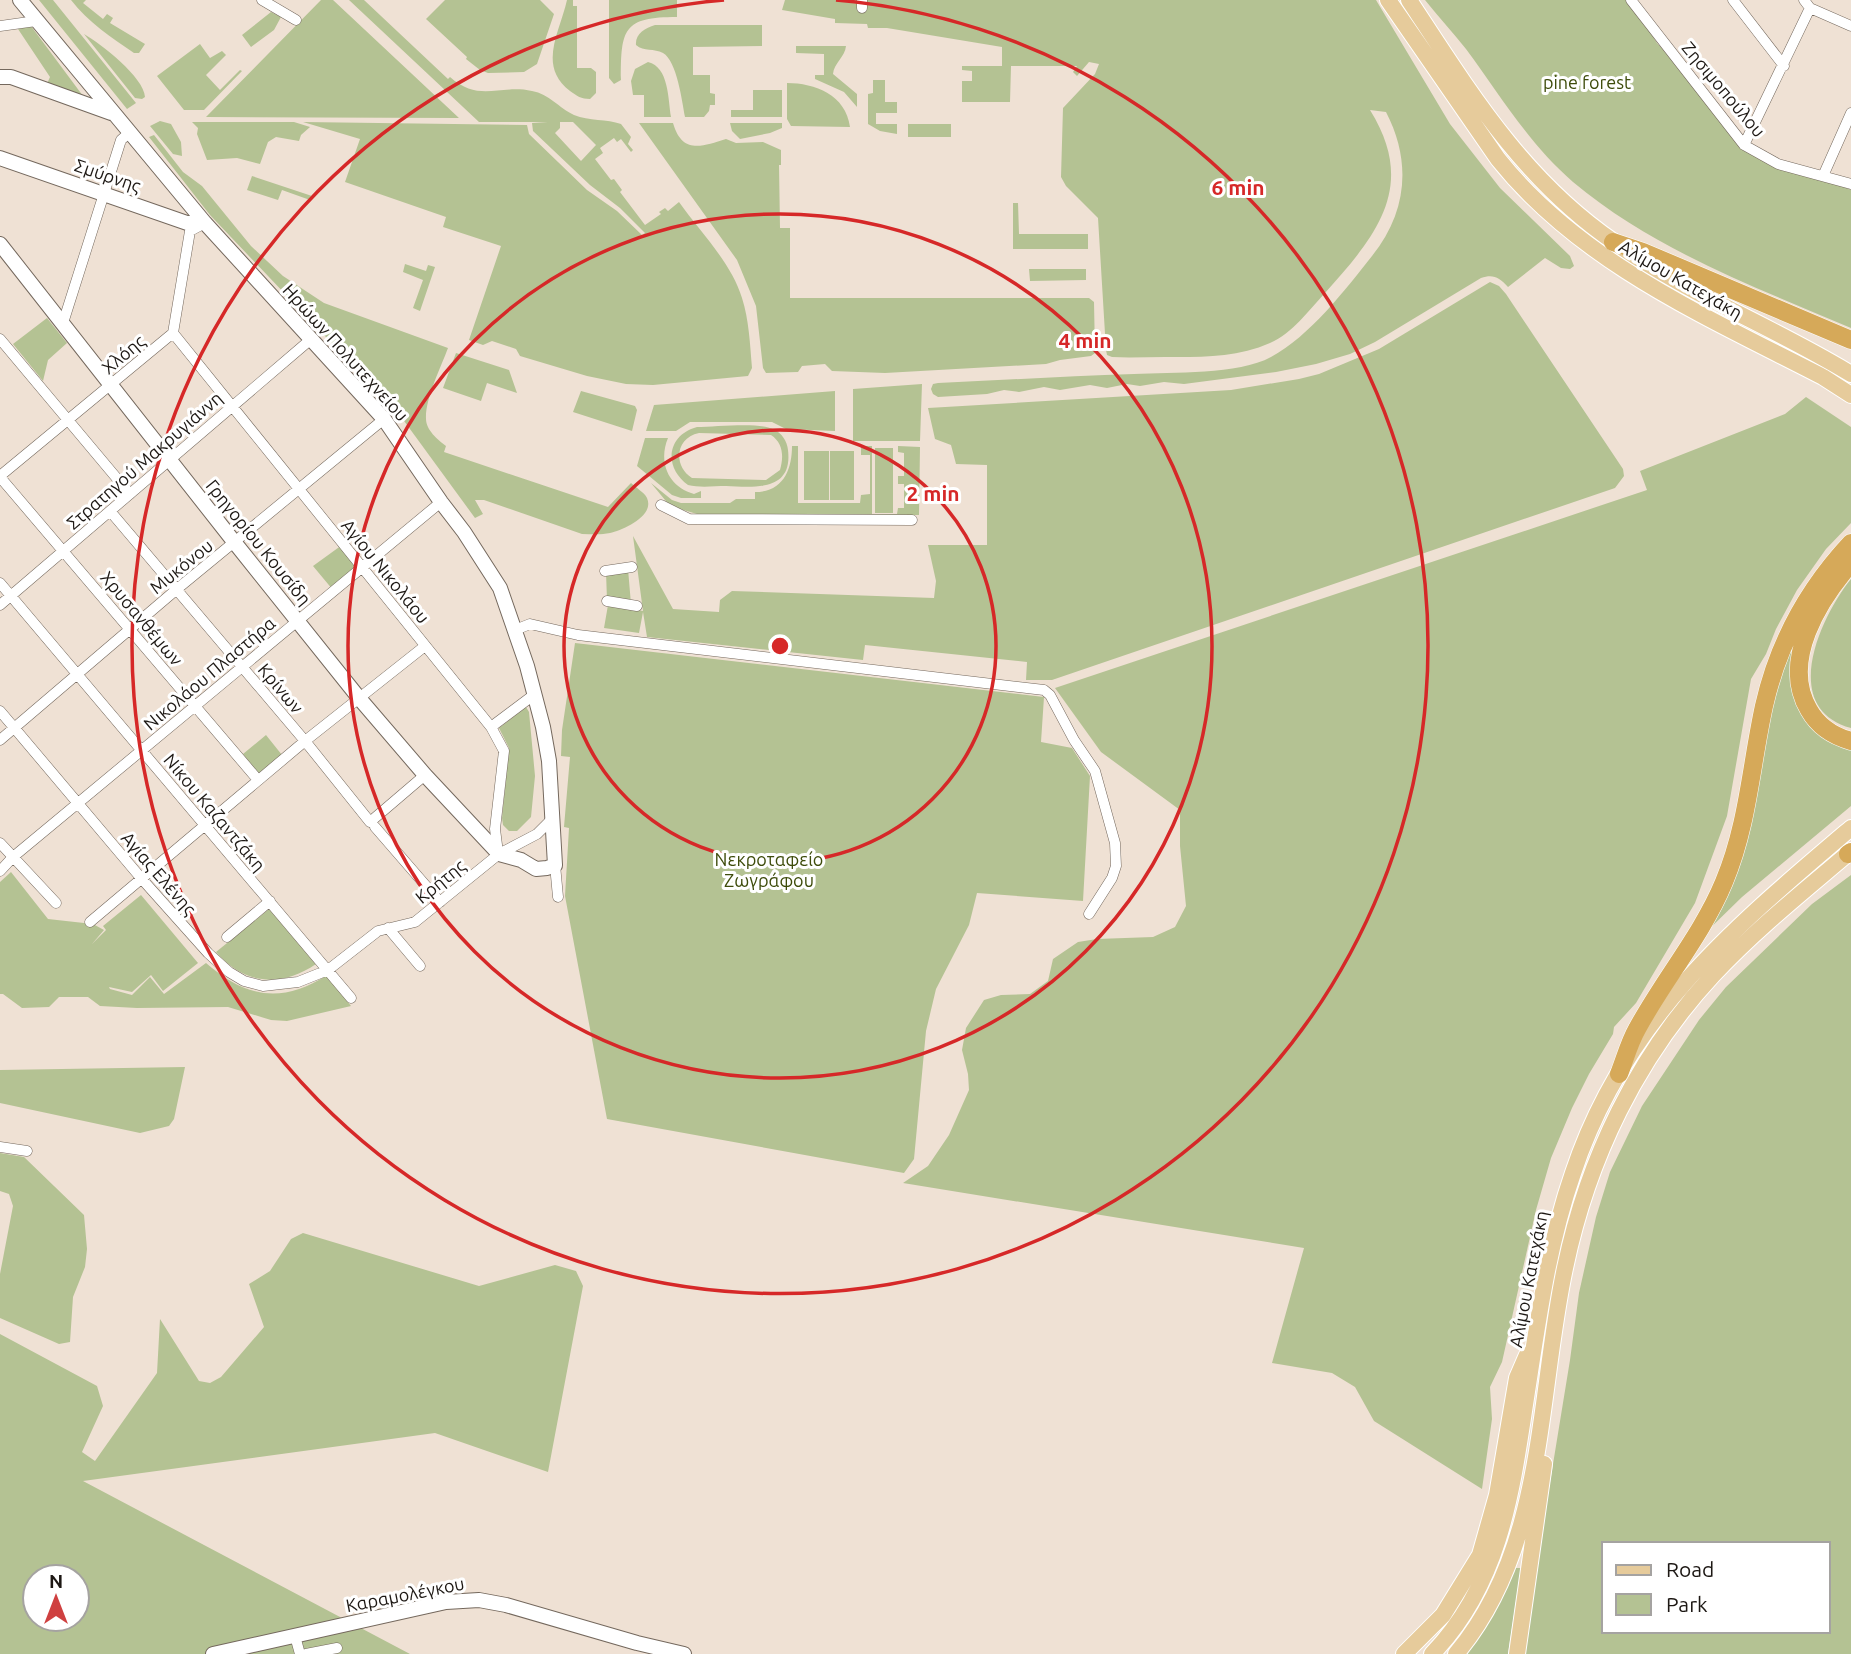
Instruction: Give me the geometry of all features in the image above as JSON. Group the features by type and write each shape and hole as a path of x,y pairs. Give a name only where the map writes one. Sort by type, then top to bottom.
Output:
{"highway":[{"path":"1613,242 1643,252 1851,340"},
{"path":"1619,1074 1636,1031 1707,915 1732,861 1746,811 1764,706 1788,634 1823,576 1851,543"},
{"path":"1851,563 1816,614 1805,640 1799,671 1800,688 1814,718 1826,730 1851,741"}],"main road":[{"name":"Αλίμου Κατεχάκη","path":"1388,0 1498,159 1518,182 1562,223 1639,280 1823,377 1851,395"},
{"name":"Αλίμου Κατεχάκη","path":"1409,0 1489,119 1520,159 1559,197 1613,242 1691,290 1851,374"},
{"name":"Αλίμου Κατεχάκη","path":"1433,1654 1469,1606 1498,1544 1514,1475 1549,1257 1573,1171 1594,1121 1619,1074 1656,1016 1701,963 1851,828"},
{"name":"Αλίμου Κατεχάκη","path":"1456,1654 1493,1599 1515,1548 1530,1487 1564,1269 1589,1178 1610,1127 1634,1082 1671,1026 1713,975 1850,852"},
{"path":"1404,1654 1443,1615 1480,1555 1497,1495 1517,1378 1536,1334"},
{"path":"1517,1654 1546,1451 1545,1388"}],"street":[{"name":"Ηρώων Πολυτεχνείου","path":"20,0 205,223 384,419 500,588 535,694 548,761 555,865"},
{"path":"262,0 296,20"},
{"name":"Ζησιμοπούλου","path":"1631,0 1744,145 1779,164 1851,184"},
{"path":"1733,0 1784,66"},
{"path":"1744,145 1784,66 1807,4 1851,26"},
{"path":"0,26 36,21"},
{"path":"0,77 11,76 113,113"},
{"path":"1823,176 1851,113"},
{"path":"63,323 121,140 129,133"},
{"name":"Σμύρνης","path":"0,159 187,223 205,223"},
{"path":"173,333 190,231 205,223"},
{"name":"Γρηγορίου Κουσίδη","path":"0,244 297,621 425,775 499,854 521,860 535,869 547,869 555,865"},
{"name":"Χλόης","path":"0,477 173,333"},
{"name":"Αγίου Νικολάου","path":"173,333 491,727 503,751 495,829 499,854"},
{"path":"0,339 130,494"},
{"name":"Στρατηγού Μακρυγιάννη","path":"0,605 310,340"},
{"name":"Μυκόνου","path":"0,740 177,589 384,419"},
{"name":"Χρυσανθέμων","path":"0,477 258,780"},
{"name":"Νικολάου Πλαστήρα","path":"0,871 13,857 440,502"},
{"path":"661,505 689,519 912,520"},
{"name":"Κρίνων","path":"110,511 440,902"},
{"path":"606,571 632,567"},
{"name":"Νίκου Καζαντζάκη","path":"0,583 351,998"},
{"path":"607,601 636,606"},
{"path":"514,629 530,624 578,635 1044,690 1050,695 1074,740 1095,771 1115,843 1116,866 1112,878 1089,914"},
{"path":"90,922 305,741 425,646"},
{"path":"491,727 535,694"},
{"name":"Αγίας Ελένης","path":"0,711 141,878 218,963 244,981 262,986 298,982 328,970"},
{"path":"373,825 425,775"},
{"path":"499,854 537,834 552,819"},
{"path":"0,843 56,903"},
{"name":"Κρήτης","path":"328,970 378,931 415,922 499,854"},
{"path":"555,865 558,897"},
{"path":"227,937 270,901"},
{"path":"388,928 420,966"},
{"path":"0,1147 27,1151"},
{"name":"Καραμολέγκου","path":"213,1654 446,1602 479,1600 684,1654"},
{"path":"295,1636 300,1654"},
{"path":"306,1654 337,1648"}],"green space":[{"path":"39,0 53,0 136,103 127,109"},
{"path":"71,0 86,0 83,3 103,19 107,14 113,18 110,23 145,44 139,53 134,53 101,29"},
{"path":"321,0 333,0 459,118 206,117"},
{"path":"349,0 364,0 448,79 450,77 461,85 480,91 532,91 544,95 574,115 621,124 631,137 628,144 633,150 631,152 621,139 617,142 614,138 600,148 603,153 595,159 611,180 614,179 622,190 620,192 645,225 661,214 659,212 665,208 668,211 679,202 723,260 737,285 746,315 752,368 748,376 653,385 626,384 587,376 520,356 516,349 492,341 483,345 469,340 501,246 443,227 446,217 345,182 360,139 303,122 527,125 529,134 587,190 617,211 642,235 645,233 533,131 532,123 548,122 479,122","holes":["560,122 573,122 596,145 581,161 555,133 560,128"]},
{"path":"445,0 540,0 554,14 537,64 524,72 488,73 480,70 426,19"},
{"path":"567,0 573,0 573,6 577,6 577,68 591,68 596,72 596,93 590,99 579,97 570,91 555,71 553,60 556,36"},
{"path":"609,0 677,0 677,17 645,20 629,29 622,49 621,80 614,84 609,78"},
{"path":"785,0 1376,0 1450,124 1500,188 1570,256 1574,266 1570,269 1561,268 1545,258 1508,287 1496,277 1481,278 1375,342 1350,354 1316,364 1184,384 1164,382 1107,388 1090,385 1060,390 1044,387 1019,392 1004,390 987,394 938,397 931,389 933,384 1205,372 1241,367 1271,357 1313,325 1362,269 1384,239 1393,222 1402,186 1400,149 1394,131 1386,112 1370,110 1384,138 1390,163 1390,187 1385,209 1374,230 1344,272 1286,334 1257,348 1218,356 1112,357 1107,355 1106,350 1098,218 1066,186 1061,177 1063,108 1095,74 1099,64 1089,62 1077,76 1073,72 1077,66 1011,66 1010,102 962,102 962,81 972,81 972,71 962,70 962,66 1002,66 1002,47 887,28 868,28 867,24 835,23 835,19 782,10"},
{"name":"pine forest","path":"1425,0 1630,0 1657,43 1701,90 1734,132 1778,164 1822,176 1851,190 1851,328 1706,265 1637,228 1604,206 1573,182 1542,152 1466,49"},
{"path":"271,12 281,17 274,30 251,47 242,35"},
{"path":"655,25 762,25 762,46 693,47 693,75 710,75 710,93 715,94 715,105 710,105 704,117 685,117 678,82 668,57 636,45 641,32"},
{"path":"31,26 83,96 46,86 50,77 18,29"},
{"path":"84,34 111,53 130,71 143,89 145,97 135,98"},
{"path":"200,44 210,58 222,51 226,55 206,75 220,90 242,71 204,110 184,110 157,76"},
{"path":"796,46 846,46 833,74 857,94 857,107 844,92 815,79 815,75 824,75 824,54 796,53"},
{"path":"648,62 655,65 664,77 671,117 644,117 644,95 633,95 631,81 635,69"},
{"path":"873,80 885,80 885,102 897,102 897,113 876,113 876,124 897,124 897,134 880,131 868,124 868,94 873,93"},
{"path":"787,83 808,85 828,93 842,107 850,127 791,126 787,119"},
{"path":"753,90 782,90 782,117 731,117 731,110 753,110"},
{"path":"160,121 171,124 181,142 182,156 173,154 150,126"},
{"path":"192,122 294,122 310,127 301,135 299,141 276,137 268,142 260,164 237,158 207,160 197,134 198,128"},
{"path":"639,123 673,123 682,140 694,146 726,139 736,143 763,142 781,150 780,228 790,228 790,298 1089,298 1094,302 1095,353 1046,364 885,373 832,371 825,364 802,366 798,372 766,373 763,368 756,306 737,260"},
{"path":"730,123 782,123 782,128 740,139 732,131"},
{"path":"908,124 951,124 951,137 908,137"},
{"path":"154,135 183,172 202,186 251,246 283,276 324,303 448,348 426,411 430,431 446,446 444,452 608,507 631,483 647,498 646,511 630,525 603,534 582,534 484,500 475,500 483,514 475,518 399,414 210,215 149,137"},
{"path":"252,176 312,196 310,200 282,190 278,200 247,190"},
{"path":"1013,203 1018,203 1019,234 1088,234 1088,249 1013,249"},
{"path":"405,264 426,271 428,265 435,267 420,311 413,308 423,280 403,272"},
{"path":"1029,269 1086,269 1086,280 1030,281"},
{"path":"1490,282 1499,286 1506,294 1623,469 1624,476 1615,488 1052,680 1026,680 1027,662 865,645 863,660 647,637 643,612 639,633 604,628 608,605 643,611 633,536 673,609 719,612 720,600 732,591 934,598 936,581 928,545 987,545 987,465 956,464 951,445 935,439 928,408 1231,390 1299,379 1319,374 1379,349"},
{"path":"47,318 67,343 48,360 43,381 13,344"},
{"path":"456,353 509,370 517,393 487,383 481,401 443,388"},
{"path":"922,384 920,441 853,441 853,389"},
{"path":"581,391 635,406 637,410 632,431 573,412"},
{"path":"835,391 835,431 786,429 772,422 690,422 676,431 646,431 654,405"},
{"path":"1806,397 1851,427 1851,523 1826,549 1797,590 1751,679 1727,816 1695,903 1636,1003 1614,1027 1613,1034 1572,1108 1551,1158 1536,1210 1502,1362 1490,1387 1492,1419 1482,1489 1374,1421 1355,1387 1332,1373 1272,1363 1304,1248 903,1183 928,1166 949,1135 969,1090 962,1050 966,1028 984,1000 1001,995 1030,994 1048,981 1053,959 1078,942 1153,937 1175,927 1186,906 1180,846 1180,810 1101,752 1055,688 1647,490 1640,471 1785,414"},
{"path":"736,425 773,429 785,440 788,464 778,480 769,484 702,487 688,485 680,478 672,461 674,444 687,431 697,427","holes":["699,433 771,435 782,450 782,460 780,470 766,480 692,478 682,467 679,453 681,446 685,440"]},
{"path":"645,438 668,438 664,456 672,480 685,491 694,494 701,491 701,498 672,495 637,466"},
{"path":"792,446 798,446 798,503 860,503 861,495 870,494 870,455 861,455 861,446 872,446 872,514 897,514 898,508 904,508 904,484 898,484 898,476 904,476 904,453 898,452 898,446 920,447 919,515 697,514 670,506 651,483 672,500 681,503 730,503 736,499 755,499 755,492 773,488 784,478 790,463"},
{"path":"875,448 893,448 893,513 875,513"},
{"path":"804,451 829,451 829,500 804,500"},
{"path":"830,451 854,451 854,500 830,500"},
{"path":"342,545 360,566 333,590 313,566"},
{"path":"1843,563 1793,689 1801,711 1813,728 1829,741 1851,750 1851,806 1742,897 1700,938 1783,660"},
{"path":"628,569 631,604 607,600 606,572"},
{"path":"1851,579 1851,728 1829,717 1816,701 1811,682 1812,660 1819,637 1839,595"},
{"name":"Νεκροταφείο Ζωγράφου","path":"575,643 1044,697 1041,742 1072,748 1090,776 1083,901 977,893 969,925 936,989 926,1031 914,1159 904,1173 607,1119 565,896 569,828 564,827 570,757 561,756 562,730"},
{"path":"526,707 529,712 535,776 531,817 517,831 509,831 503,825 502,818 509,748 499,728"},
{"path":"266,735 282,755 259,774 243,754"},
{"path":"11,872 48,919 93,924 104,930 92,944 106,930 103,926 141,895 198,963 163,991 151,975 132,992 109,987 110,989 132,995 150,977 164,994 206,963 235,983 264,993 294,991 327,975 351,1006 287,1021 271,1020 228,1007 100,1006 88,997 59,997 49,1007 22,1008 0,994 0,882"},
{"path":"1851,875 1851,1654 1522,1654 1579,1293 1596,1217 1610,1172 1642,1106 1699,1020 1726,987 1812,904"},
{"path":"269,909 316,964 290,977 263,979 239,971 216,952"},
{"path":"185,1067 174,1119 169,1126 140,1133 0,1103 0,1070"},
{"path":"0,1153 24,1157 84,1215 87,1249 85,1267 73,1297 70,1342 59,1344 0,1318 0,1274 13,1206 9,1194 0,1191"},
{"path":"303,1233 479,1286 555,1265 576,1271 583,1286 548,1472 435,1433 83,1481 410,1654 0,1654 0,1334 97,1386 103,1406 82,1452 95,1461 157,1373 160,1319 199,1381 210,1383 221,1377 264,1327 249,1284 270,1271 291,1239"},
{"path":"1514,1568 1521,1568 1508,1654 1465,1654 1488,1623"}]}
